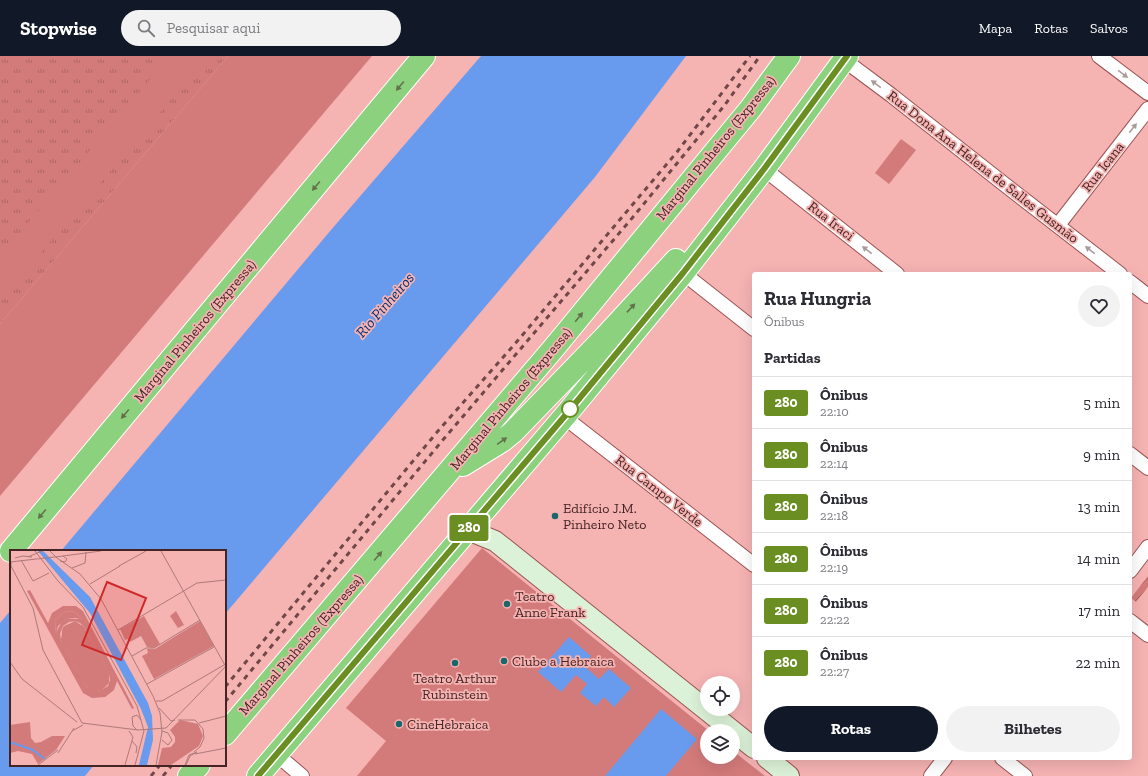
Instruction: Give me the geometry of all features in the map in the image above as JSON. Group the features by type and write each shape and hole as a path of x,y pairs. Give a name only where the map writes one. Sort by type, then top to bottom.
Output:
{"highway":[{"name":"Marginal Pinheiros (Expressa)","path":"12,550 424,56"},
{"name":"Marginal Pinheiros (Expressa)","path":"226,733 553,349 741,120 789,56"},
{"path":"258,776 564,417 683,273 764,169 846,58"},
{"path":"445,477 502,441 513,432 678,258 695,244 713,234"},
{"name":"Marginal Pinheiros (Expressa)","path":"0,564 10,552"},
{"path":"190,776 198,766"}],"street":[{"path":"1099,56 1148,93"},
{"name":"Rua Dona Ana Helena de Salles Gusmão","path":"846,58 1117,272"},
{"name":"Rua Icana","path":"1058,225 1148,109"},
{"name":"Rua Iraci","path":"764,169 894,272"},
{"path":"683,273 752,327"},
{"path":"1132,284 1148,296"},
{"name":"Rua Campo Verde","path":"564,417 752,563"},
{"path":"1132,456 1148,468"},
{"path":"484,511 495,541"},
{"path":"468,530 495,541 752,746"},
{"path":"1132,568 1148,547"},
{"path":"1132,623 1148,635"},
{"path":"276,754 302,776"},
{"path":"769,760 789,776"},
{"path":"931,776 943,760"},
{"path":"1005,760 1025,776"}],"green space":[{"path":"0,56 228,56 0,324"},
{"path":"170,56 208,56 0,301 0,256"},
{"path":"228,56 372,56 0,496 0,324"},
{"path":"901,139 916,150 889,184 875,173"},
{"name":"Clube a Hebraica","path":"482,548 700,724 700,764 740,764 740,756 765,776 357,776 386,741 346,708"},
{"path":"1148,576 1148,587 1136,602 1132,599 1132,597"}],"water":[{"name":"Rio Pinheiros","path":"481,56 686,56 595,177 226,613 226,550 62,550 331,230"},
{"path":"10,611 10,766 93,766 85,776 0,776 0,623"},
{"path":"569,637 591,656 583,665 599,679 609,669 631,688 614,707 604,697 596,706 580,693 587,684 576,675 561,692 538,672"},
{"path":"661,709 697,739 666,776 605,776"}],"railway":[{"path":"226,686 438,431 514,345 677,152 750,56"},
{"path":"226,701 442,441 633,217 724,106 760,56"},
{"path":"151,776 159,766"},
{"path":"163,776 171,766"}],"bus line":[{"name":"280","path":"258,776 564,417 683,273 764,169 847,56"}],"place":[{"name":"Edifício J.M. Pinheiro Neto","path":"555,516"},
{"name":"Teatro Anne Frank","path":"507,604"},
{"name":"Clube a Hebraica","path":"504,661"},
{"name":"Teatro Arthur Rubinstein","path":"455,663"},
{"name":"CineHebraica","path":"399,724"}]}
